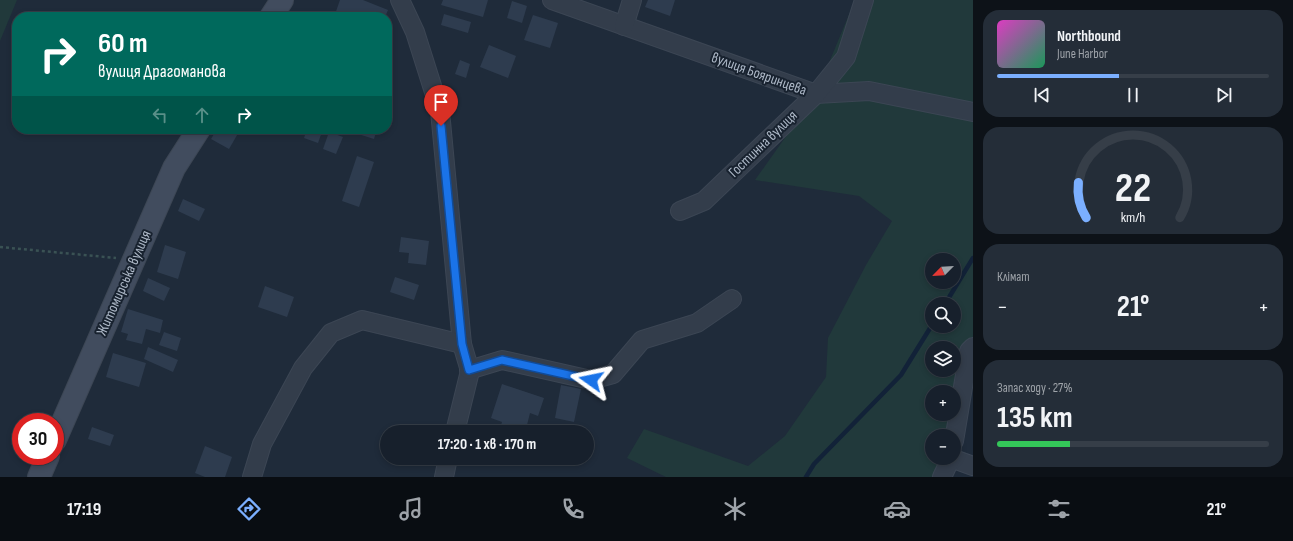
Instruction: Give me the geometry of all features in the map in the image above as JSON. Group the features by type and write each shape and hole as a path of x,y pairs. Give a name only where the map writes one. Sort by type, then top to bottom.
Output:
{"main road":[{"path":"274,12 282,0"},
{"name":"Житомирська вулиця","path":"64,419 174,168 196,134"},
{"path":"39,477 44,465"}],"street":[{"path":"400,0 415,32 440,111 462,344 469,370 457,425"},
{"name":"вулиця Бояринцева","path":"552,0 816,94 869,91 973,112"},
{"path":"624,26 632,0"},
{"name":"Гостинна вулиця","path":"680,211 704,201 816,94 846,57 864,0"},
{"path":"469,370 502,360 591,380 613,374 642,340 696,323 732,299"},
{"path":"252,477 262,444 303,368 331,333 362,320 462,344"},
{"path":"956,429 969,352 973,347"},
{"path":"961,462 973,466"},
{"path":"444,477 447,465"},
{"path":"942,477 948,465"}],"path":[{"path":"0,247 134,259"}],"green space":[{"path":"0,0 17,0 12,12 0,41"},
{"path":"855,0 973,0 973,347 961,403 961,385 925,385 925,421 957,421 955,429 925,429 925,465 948,465 942,477 666,477 627,458 644,429 748,466 785,436 826,377 828,338 866,265 892,221 859,196 755,180 816,94"}],"building":[{"path":"340,0 363,0 388,10 387,12 336,12"},
{"path":"443,0 488,0 483,17 441,5"},
{"path":"648,0 675,0 670,16 645,7"},
{"path":"512,1 527,6 522,23 507,18"},
{"path":"444,14 471,22 468,33 441,25"},
{"path":"533,15 558,23 550,48 524,40"},
{"path":"489,45 516,56 508,78 480,67"},
{"path":"460,60 470,64 466,78 455,74"},
{"path":"214,134 238,134 229,149 211,139"},
{"path":"305,134 321,134 318,143 304,138"},
{"path":"328,134 335,134 343,137 336,154 323,149"},
{"path":"358,134 376,134 374,139"},
{"path":"357,156 374,162 359,207 342,201"},
{"path":"183,199 205,209 199,221 178,211"},
{"path":"401,237 429,241 426,265 408,263 409,253 399,252"},
{"path":"165,245 186,252 178,279 157,272"},
{"path":"395,277 419,285 414,300 390,292"},
{"path":"148,278 170,288 164,301 143,291"},
{"path":"265,286 294,297 287,317 258,307"},
{"path":"128,309 163,320 160,333 146,329 142,344 126,340 128,334 121,332"},
{"path":"164,332 181,338 177,351 159,345"},
{"path":"148,347 178,360 173,372 144,359"},
{"path":"113,353 146,363 139,387 106,377"},
{"path":"502,384 544,398 538,416 530,413 527,425 501,425 502,422 491,418"},
{"path":"561,385 581,389 574,422 555,418"},
{"path":"92,427 114,435 110,446 88,439"},
{"path":"205,446 232,457 225,477 205,477 195,473"}],"waterway":[{"path":"949,297 973,258"},
{"path":"806,477 814,464 901,375 927,333"}],"route":[{"path":"441,126 462,344 469,370 502,360 591,380"}]}
